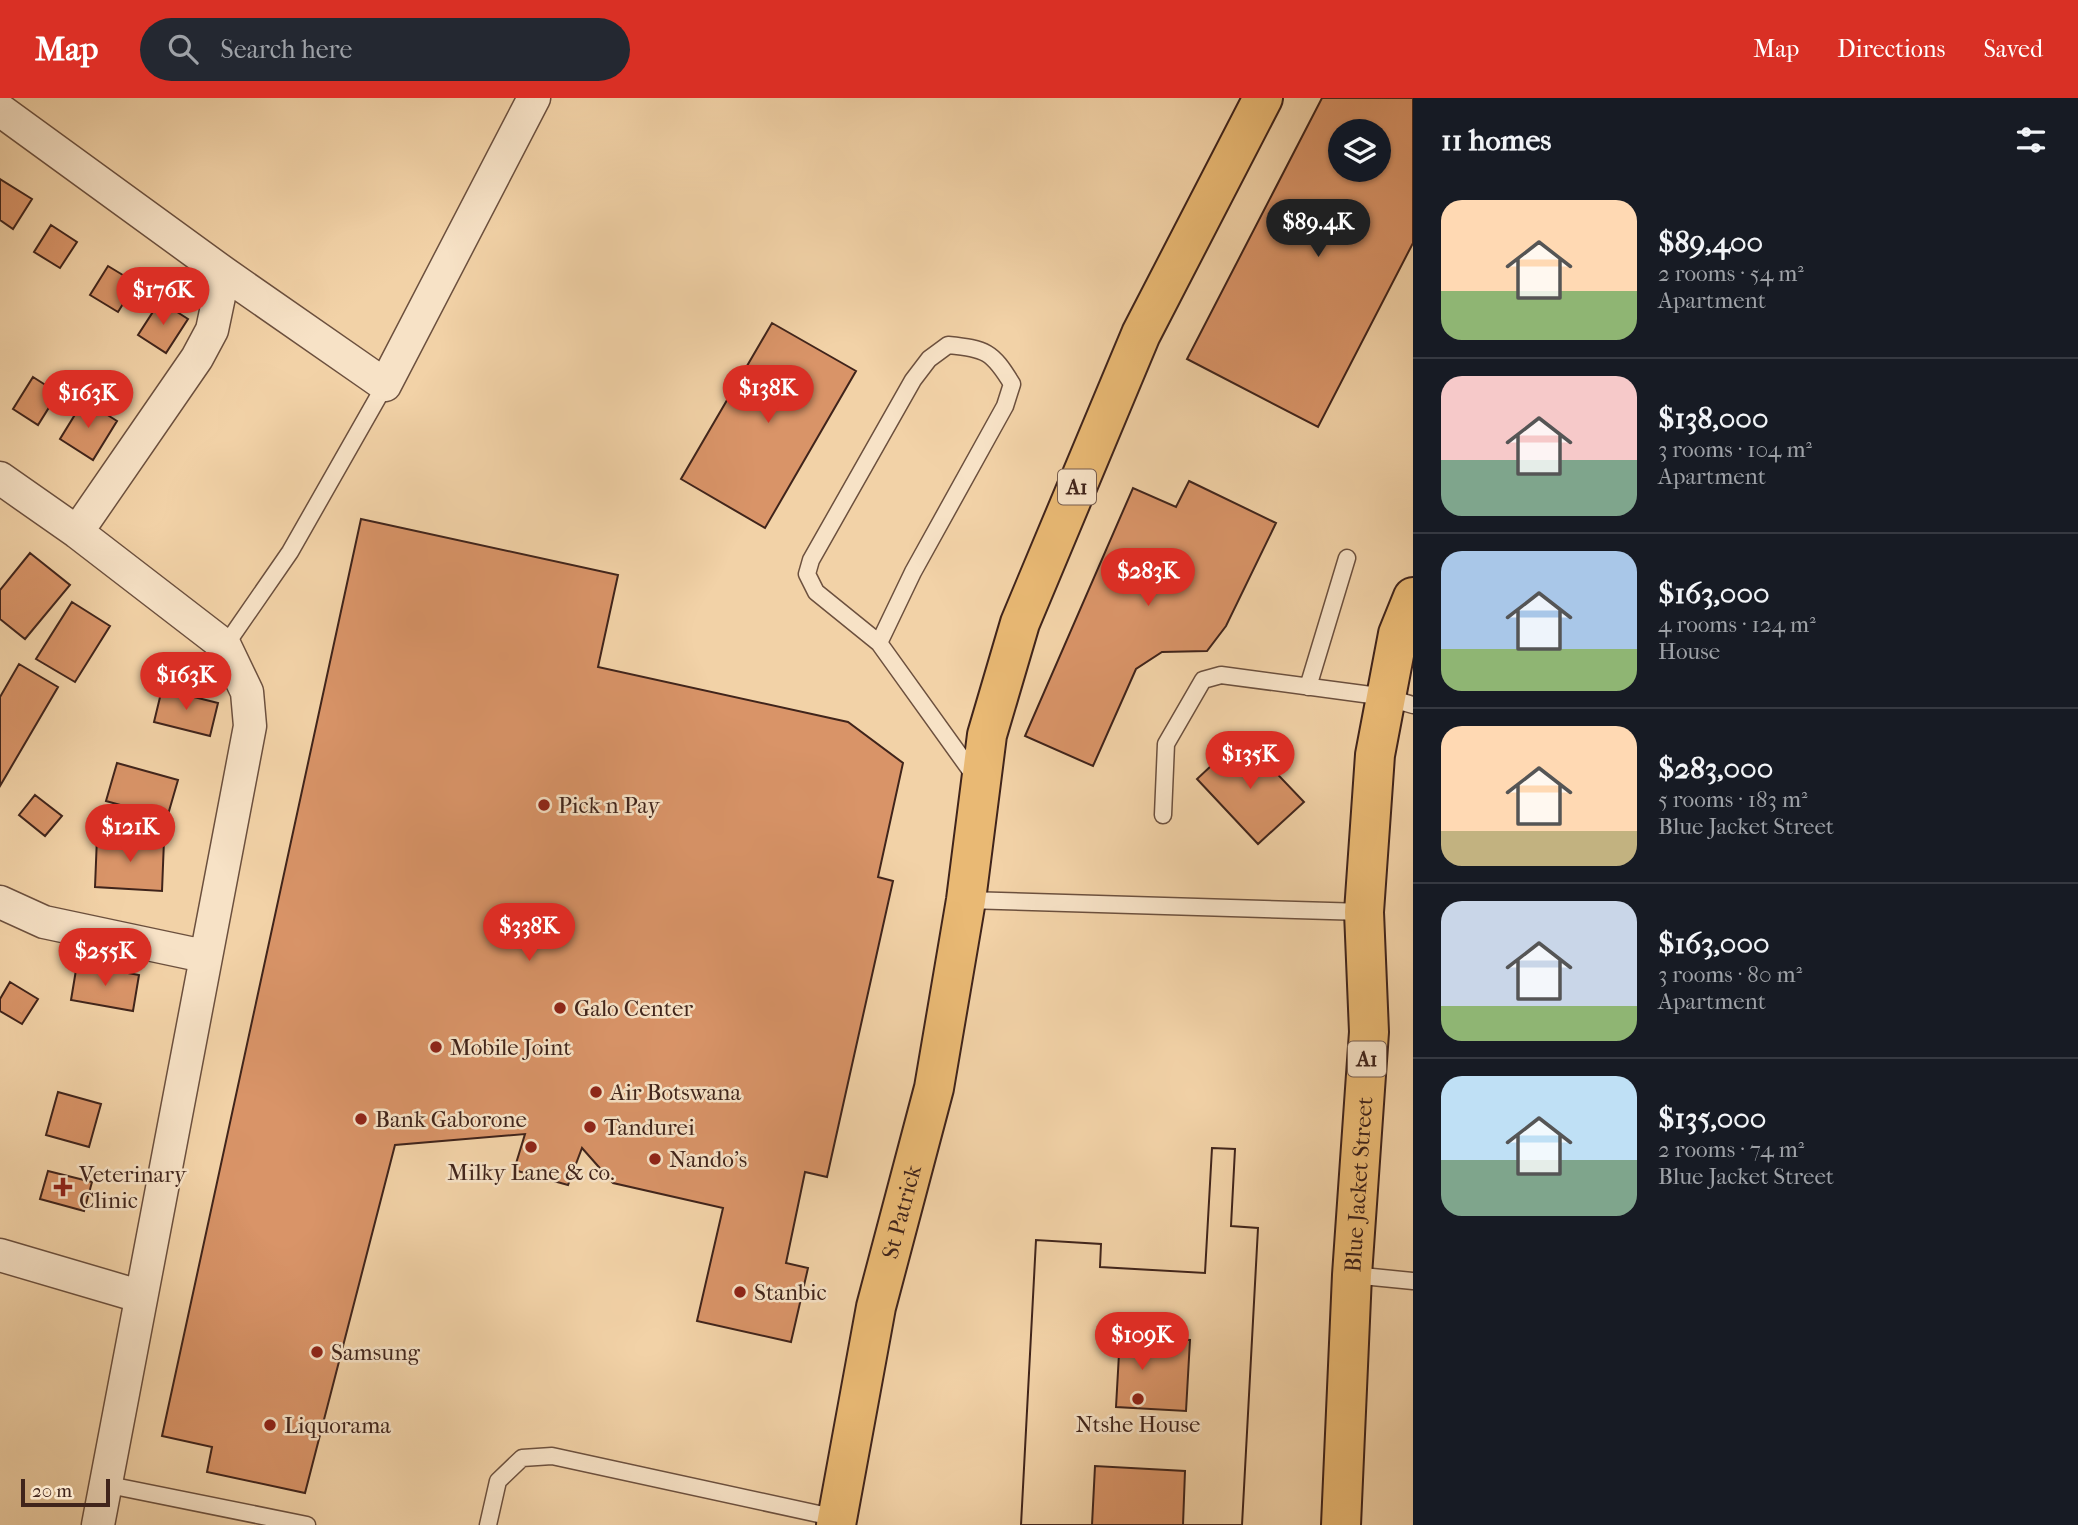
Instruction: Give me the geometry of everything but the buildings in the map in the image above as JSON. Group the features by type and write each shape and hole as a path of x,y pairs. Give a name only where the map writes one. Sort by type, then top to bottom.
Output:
{"highway":[{"name":"A1","path":"966,900 987,735 1020,623 1141,334 1263,98"},
{"name":"Blue Jacket Street","path":"1341,1525 1352,1275 1369,1032 1364,912 1375,755 1400,701 1398,634 1413,597"},
{"name":"St Patrick","path":"836,1521 876,1307 934,1088 966,900"}],"street":[{"path":"0,110 224,273 385,385 534,98"},
{"path":"77,532 197,359 212,330 224,273"},
{"path":"0,478 77,532 225,646 247,692 250,726 139,1296 98,1525"},
{"path":"0,902 44,922 204,956"},
{"path":"0,1255 139,1296"}],"lane":[{"path":"878,643 913,572 1005,407 1012,384 997,359 976,348 948,345 921,370 811,560 807,574 816,592 878,643 938,722 979,783"},
{"path":"225,646 290,552 385,385"},
{"path":"1308,687 1347,558"},
{"path":"1163,815 1166,744 1203,680 1220,675 1400,701"},
{"path":"966,900 1364,912"},
{"path":"1352,1275 1413,1281"},
{"path":"488,1525 498,1481 522,1458 552,1456 836,1521"},
{"path":"104,1484 307,1525"}],"place":[{"name":"Pick n Pay","path":"544,805"},
{"name":"Galo Center","path":"560,1008"},
{"name":"Mobile Joint","path":"436,1047"},
{"name":"Air Botswana","path":"596,1092"},
{"name":"Bank Gaborone","path":"361,1119"},
{"name":"Tandurei","path":"590,1127"},
{"name":"Milky Lane & co.","path":"531,1147"},
{"name":"Nando's","path":"655,1159"},
{"name":"Veterinary Clinic","path":"63,1187"},
{"name":"Stanbic","path":"740,1292"},
{"name":"Samsung","path":"317,1352"},
{"name":"Ntshe House","path":"1138,1399"},
{"name":"Liquorama","path":"270,1425"}]}
